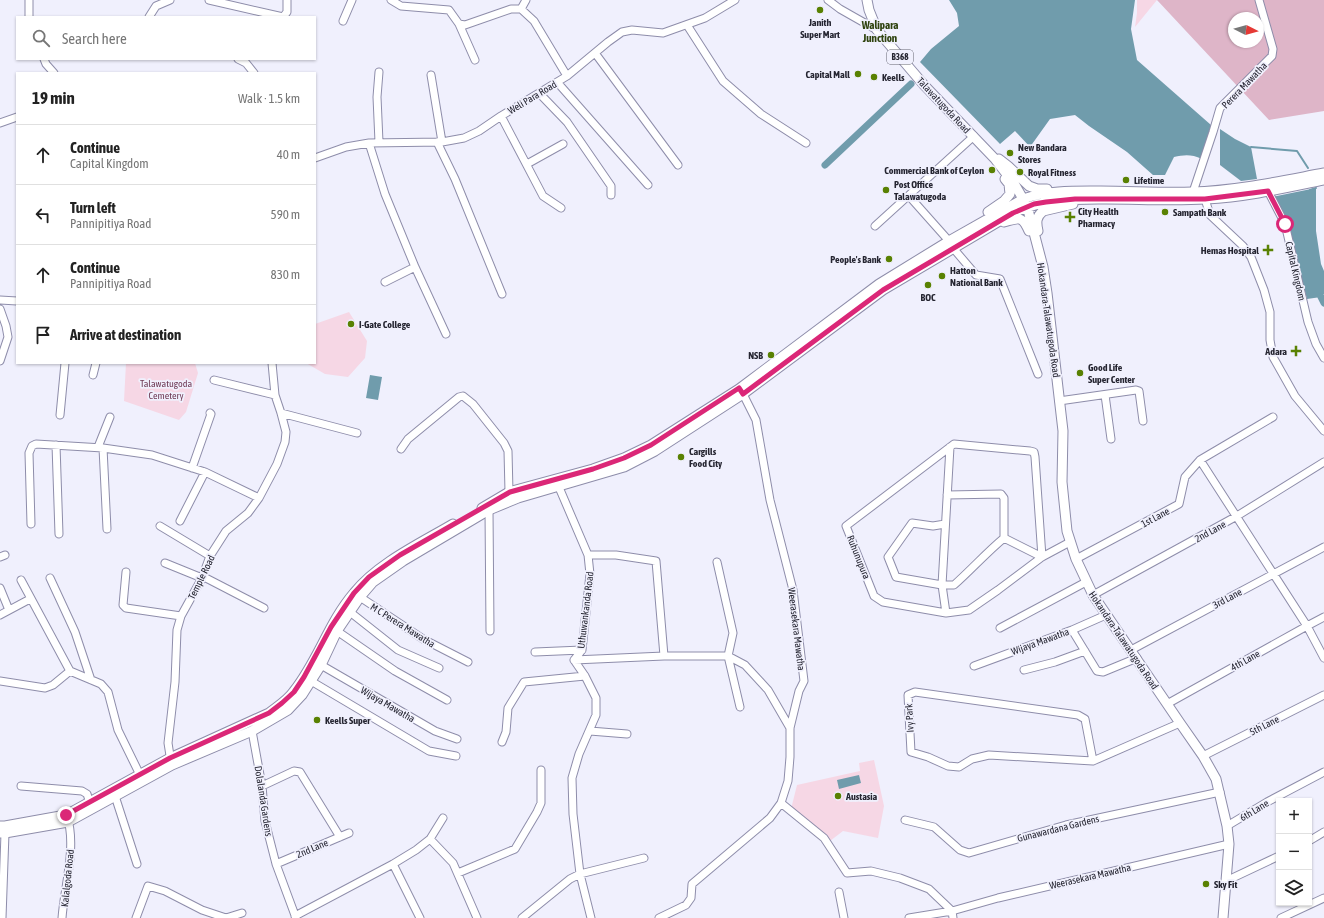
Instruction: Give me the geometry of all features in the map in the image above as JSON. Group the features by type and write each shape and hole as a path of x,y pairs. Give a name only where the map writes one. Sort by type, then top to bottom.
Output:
{"main road":[{"name":"Talawatugoda Road","path":"867,0 869,10 878,30 924,85 988,151 1006,173 1025,203"},
{"path":"988,151 1008,166 1029,186 1037,189 1068,192"},
{"path":"951,245 972,228 982,217 1004,201 1010,194 1008,184 988,151"},
{"path":"972,228 1025,203 1088,199 1205,199 1267,187 1324,173"},
{"path":"171,762 252,731 288,710 302,695 311,681 337,631 360,597 373,582 404,561 489,510 518,498 624,467 655,451 741,391 879,284 988,227 1035,195 1068,192 1218,191 1324,180"},
{"path":"1039,252 1037,224 1039,214 1046,209 1088,199"},
{"name":"Hokandara-Talawatugoda Road","path":"1025,203 1039,252 1046,288 1059,401 1064,431 1062,482 1067,531 1070,542 1076,559 1093,595 1204,756 1216,779 1227,826 1229,844 1223,918"},
{"path":"988,227 1022,218 1025,221 1039,252"},
{"path":"67,818 90,803 269,713 282,703 294,692 304,677 331,627 354,593 369,577 400,555 510,492 593,469 624,458 651,445 741,391"},
{"path":"2,831 67,818 115,796 141,778"}],"street":[{"path":"29,0 29,16"},
{"path":"150,0 156,6"},
{"path":"150,16 156,6 170,0"},
{"path":"209,0 284,16 287,12 287,0"},
{"path":"343,21 352,0"},
{"path":"391,0 401,6 449,10 459,24 475,60"},
{"path":"521,9 526,0"},
{"name":"Weli Para Road","path":"316,158 346,147 369,143 439,142 464,138 478,131 567,76 622,32 632,30 663,33 705,18 734,0"},
{"path":"828,0 840,9 878,30"},
{"name":"Perera Mawatha","path":"1192,192 1214,132 1220,108 1272,56 1273,49 1259,0"},
{"path":"459,24 465,25 511,9 521,9 534,21 567,76"},
{"path":"687,25 723,81 761,114 806,143"},
{"path":"595,53 678,165"},
{"path":"44,60 53,72"},
{"path":"240,60 246,63 253,72"},
{"path":"379,72 377,97 380,142"},
{"path":"431,75 439,142 502,294"},
{"path":"557,82 648,185"},
{"path":"539,93 567,122 612,186 611,195"},
{"path":"501,116 543,196 561,208"},
{"path":"0,123 16,117"},
{"path":"874,226 974,136"},
{"path":"369,143 385,194 415,267 446,334"},
{"path":"527,164 563,144"},
{"name":"Capital Kingdom","path":"1267,187 1285,224 1308,322 1316,344 1324,358"},
{"path":"909,196 976,275 1000,279 1038,374"},
{"path":"1205,199 1210,215 1243,246 1251,257 1264,290 1270,312 1270,340 1273,357 1295,396 1324,431"},
{"path":"385,282 415,267"},
{"path":"0,300 16,301"},
{"path":"0,309 8,337 0,361"},
{"path":"60,415 65,364"},
{"path":"93,375 96,364"},
{"name":"Temple Road","path":"171,762 168,743 175,682 178,630 181,616 202,577 210,556 226,531 248,513 260,498 277,464 285,442 286,432 282,413 275,395 272,364"},
{"path":"214,380 275,395"},
{"path":"1059,401 1136,390 1138,391 1143,421"},
{"name":"Weerasekara Mawatha","path":"659,918 686,905 691,898 692,884 770,818 781,803 788,781 790,728 799,691 804,681 794,590 770,500 756,420 741,391"},
{"path":"1105,395 1111,439"},
{"path":"401,450 408,439 459,397 463,396 473,404 504,443 508,451 510,492"},
{"path":"192,468 211,414 210,413"},
{"path":"282,413 357,433"},
{"path":"106,529 101,448 110,417"},
{"name":"1st Lane","path":"1076,559 1179,504 1185,477 1200,460 1273,417"},
{"path":"30,524 29,453 32,446 36,444 56,444 101,448 152,455 205,472 260,498"},
{"path":"56,444 59,534"},
{"path":"946,613 942,585 950,447 954,444 1034,452 1042,557"},
{"name":"Ruhunupura","path":"950,447 846,526 874,596 883,602 946,613 968,610 998,590 1042,557 1070,542"},
{"path":"1200,460 1306,626 1324,658"},
{"name":"2nd Lane","path":"1093,595 1237,516 1324,462"},
{"path":"180,521 205,472"},
{"name":"Uthuwankanda Road","path":"558,486 588,555 590,574 582,650 574,660 586,676 596,698 596,715 579,754 572,778 573,814 580,874 591,918"},
{"path":"945,524 933,526 912,523 888,557 896,577 942,585 954,585 1004,538 1004,498 1001,494 947,495"},
{"path":"489,510 490,631"},
{"path":"160,526 210,556"},
{"path":"1004,538 1042,557"},
{"name":"3rd Lane","path":"1131,650 1324,547"},
{"path":"588,555 616,554 656,561 664,656"},
{"path":"717,562 733,632 728,656 740,707"},
{"path":"165,563 202,577 264,608"},
{"path":"126,572 123,605 126,608 181,616"},
{"path":"50,578 75,632 91,680"},
{"path":"21,580 70,671 101,684 108,692 118,730 141,778"},
{"path":"1000,628 1086,582"},
{"path":"0,588 9,610"},
{"name":"M C Perera Mawatha","path":"360,597 423,639 468,662"},
{"path":"0,615 30,599"},
{"path":"350,612 398,650 439,668"},
{"name":"Wijaya Mawatha","path":"974,666 1072,630 1106,615"},
{"name":"4th Lane","path":"1167,704 1324,617"},
{"path":"1072,630 1097,671 1103,672 1137,658"},
{"path":"337,631 395,672 448,700"},
{"path":"535,652 582,650"},
{"path":"1024,670 1055,662 1085,651"},
{"path":"574,660 664,656 728,656 745,665 768,690 790,728"},
{"name":"Wijaya Mawatha","path":"321,664 435,731 457,739"},
{"path":"0,681 45,688 53,685 70,671"},
{"path":"502,742 506,732 508,708 524,682 586,676"},
{"path":"311,681 429,751 456,756"},
{"name":"Ivy Park","path":"1093,761 1084,719 1078,714 915,692 908,695 911,752 928,757 948,766 958,767 972,759 989,755 1093,761 1180,723"},
{"name":"5th Lane","path":"1204,756 1324,695"},
{"name":"Dolalanda Gardens","path":"252,731 262,786 265,821 276,864 296,917 393,864 416,850 430,839"},
{"path":"590,731 627,734"},
{"path":"458,873 515,849 541,803 540,770"},
{"path":"262,786 294,771 300,772 340,837"},
{"name":"6th Lane","path":"1227,826 1267,802 1324,772"},
{"path":"21,786 82,791 87,794 90,803"},
{"name":"Gunawardana Gardens","path":"905,820 934,828 960,850 969,852 1066,825 1220,792"},
{"path":"115,796 137,864"},
{"path":"781,803 824,838 847,873 870,871 900,878 929,888 952,914"},
{"name":"Kalalgoda Road","path":"62,918 71,848 67,818"},
{"path":"443,818 430,839 453,863 477,918"},
{"path":"2,831 2,918"},
{"path":"1312,840 1324,832"},
{"name":"2nd Lane","path":"276,864 349,833"},
{"name":"Weerasekara Mawatha","path":"909,918 952,914 998,898 1229,844"},
{"path":"1226,881 1276,857"},
{"path":"522,918 570,879 580,874 644,858"},
{"path":"393,864 420,918"},
{"path":"136,918 148,886 165,891 202,910 226,918 242,913"},
{"path":"839,892 844,918"},
{"path":"1281,918 1324,898"}],"green space":[{"path":"1137,0 1157,0 1135,27 1137,13"},
{"path":"349,312 367,341 365,358 348,377 325,374 308,364 316,364 316,324"},
{"name":"Talawatugoda Cemetery","path":"126,364 195,364 198,373 186,412 179,420 124,401"},
{"name":"Austasia","path":"874,760 884,806 878,838 843,831 830,841 827,835 791,809 797,785 860,771 859,763"}],"shaded area":[{"path":"1157,0 1324,0 1324,111 1269,120"}],"water":[{"path":"949,0 1135,0 1131,29 1137,60 1211,125 1202,159 1188,155 1174,157 1165,175 1153,175 1127,152 1075,115 1050,119 1030,147 1015,131 1000,144 920,62 931,49 959,26 957,13"},
{"path":"1220,129 1251,147 1257,179 1241,181 1220,165"},
{"path":"1316,188 1316,231 1321,264 1324,271 1324,294 1321,297 1307,299 1287,226 1272,197"},
{"path":"370,375 382,377 378,400 366,398"},
{"path":"859,775 861,783 839,789 837,780"}],"waterway":[{"path":"825,165 911,84"},
{"path":"1251,147 1297,151 1308,168"},
{"path":"1310,190 1316,188"},
{"path":"1321,297 1324,303"}],"place":[{"name":"Janith Super Mart","path":"820,10"},
{"name":"Capital Mall","path":"858,74"},
{"name":"Keells","path":"874,77"},
{"name":"New Bandara Stores","path":"1010,153"},
{"name":"Commercial Bank of Ceylon","path":"992,170"},
{"name":"Royal Fitness","path":"1020,172"},
{"name":"Lifetime","path":"1126,180"},
{"name":"Post Office Talawatugoda","path":"886,190"},
{"name":"Sampath Bank","path":"1165,212"},
{"name":"City Health Pharmacy","path":"1070,217"},
{"name":"Hemas Hospital","path":"1268,250"},
{"name":"People's Bank","path":"889,259"},
{"name":"Hatton National Bank","path":"942,276"},
{"name":"BOC","path":"928,285"},
{"name":"I-Gate College","path":"351,324"},
{"name":"Adara","path":"1296,351"},
{"name":"NSB","path":"771,355"},
{"name":"Good Life Super Center","path":"1080,373"},
{"name":"Cargills Food City","path":"681,457"},
{"name":"Keells Super","path":"317,720"},
{"name":"Austasia","path":"838,796"},
{"name":"Sky Fit","path":"1206,884"}],"district":[{"name":"Walipara Junction","path":"880,31"}],"route":[{"path":"66,815 170,758 269,713 282,703 294,692 304,677 331,627 354,593 369,577 400,555 510,492 593,469 624,458 651,445 739,388 743,394 883,290 988,227 1027,206 1046,202 1075,199 1205,199 1268,191 1285,224"}]}
